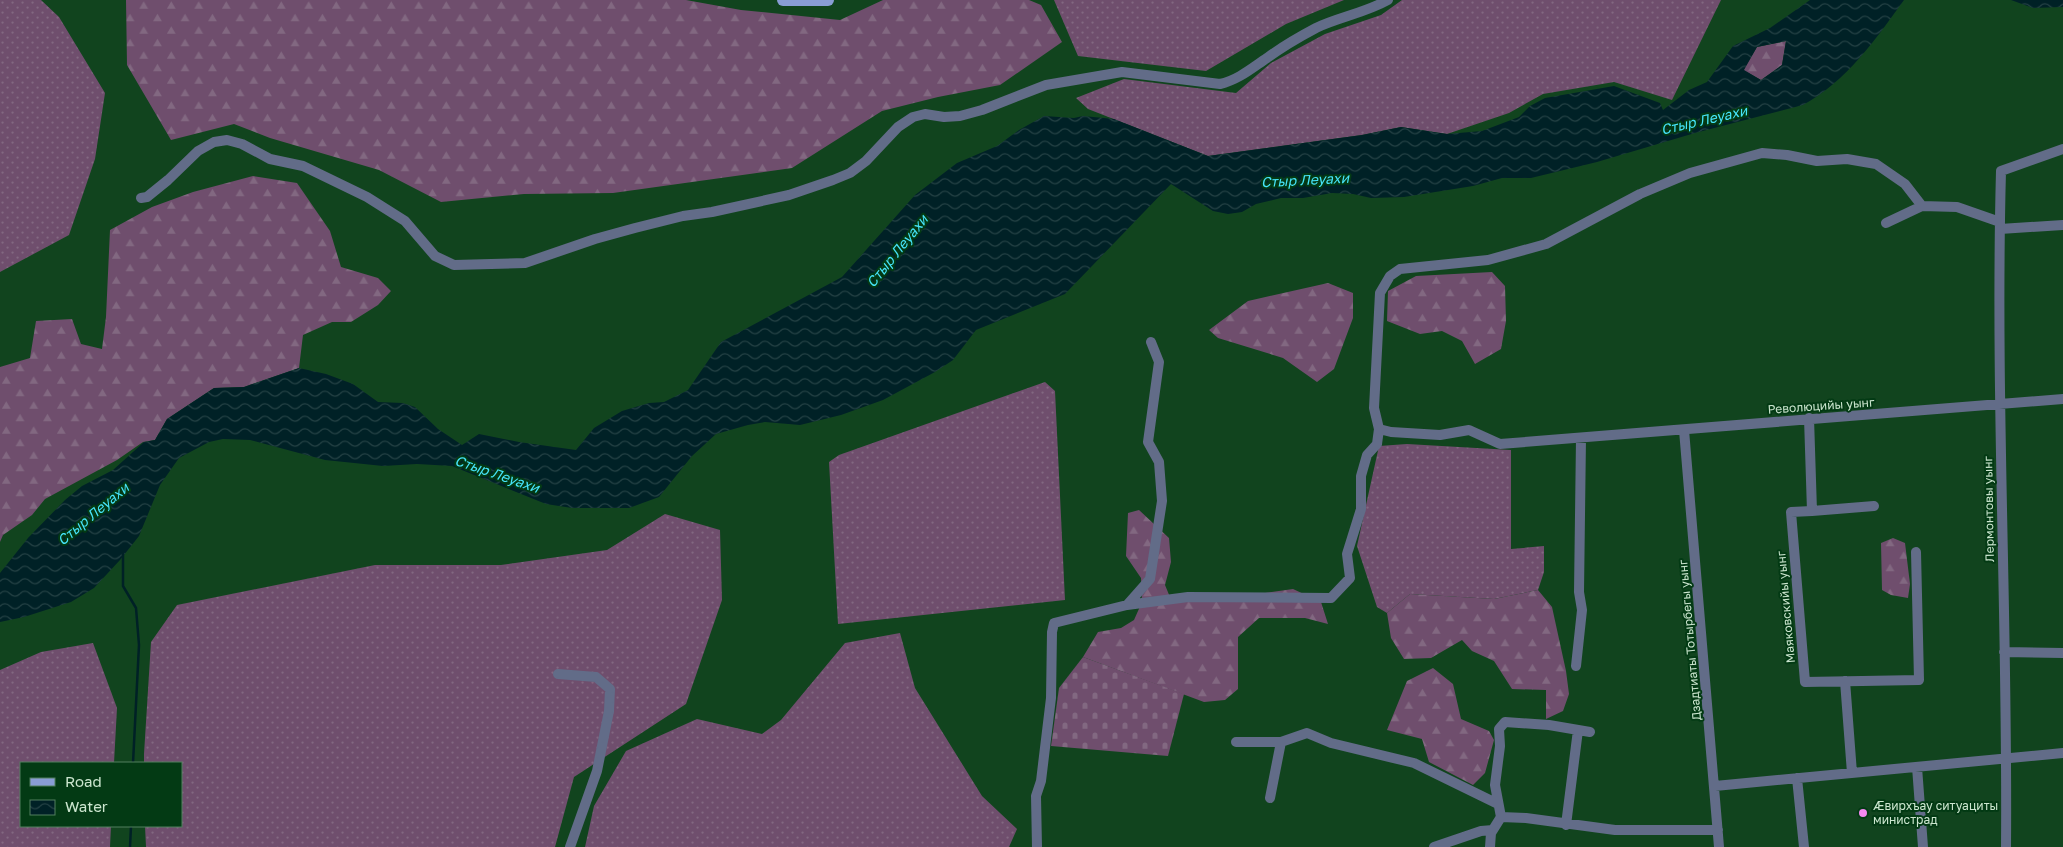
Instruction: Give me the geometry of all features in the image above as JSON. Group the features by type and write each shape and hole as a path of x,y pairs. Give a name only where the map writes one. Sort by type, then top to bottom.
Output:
{"main road":[{"path":"783,0 828,0"}],"street":[{"path":"141,198 147,197 168,180 198,151 214,142 227,140 242,144 270,159 303,166 367,197 404,221 435,256 454,266 525,263 595,239 635,228 683,216 712,212 789,195 833,180 850,173 866,161 898,126 925,114 944,117 960,116 982,110 1046,85 1122,72 1220,84 1233,81 1269,56 1317,28 1343,17 1374,8 1388,0"},
{"name":"Лермонтовы уынг","path":"2006,847 2007,758 1999,404 2001,171 2063,149"},
{"path":"1037,847 1036,796 1041,781 1051,698 1052,632 1054,622 1127,604 1188,597 1331,598 1350,578 1347,554 1361,509 1361,476 1367,455 1376,444 1379,430 1374,408 1380,293 1390,276 1400,269 1488,260 1546,244 1640,194 1690,173 1762,153 1817,161 1847,159 1876,164 1905,184 1922,206"},
{"path":"1886,223 1922,206 1957,207 2000,225 2063,225"},
{"path":"1127,604 1150,579 1162,501 1158,462 1148,442 1159,362 1151,342"},
{"name":"Революцийы уынг","path":"1379,430 1440,435 1469,430 1500,444 2063,399"},
{"path":"1809,418 1812,511"},
{"name":"Дзадтиаты Тотырбегы уынг","path":"1684,430 1719,847"},
{"path":"1576,666 1582,610 1579,592 1581,438"},
{"name":"Маяковскийы уынг","path":"1874,506 1790,512 1804,682 1919,680 1916,552"},
{"path":"2004,652 2063,652"},
{"path":"558,674 596,677 610,689 609,711 597,771 570,847"},
{"path":"1845,681 1852,773"},
{"path":"1490,847 1493,830 1501,817 1494,785 1500,746 1499,729 1505,722 1549,725 1590,732"},
{"path":"1566,825 1578,730"},
{"path":"1236,742 1281,742 1307,733 1331,743 1414,763 1498,804"},
{"path":"1270,798 1281,742"},
{"path":"1715,786 2063,753"},
{"path":"1917,767 1923,847"},
{"path":"1797,778 1804,847"},
{"path":"1501,817 1526,818 1566,825 1615,830 1718,830"},
{"path":"1434,847 1481,831 1493,830"}],"green space":[{"path":"0,0 41,0 59,17 105,93 95,159 69,235 0,272"},
{"path":"126,0 686,0 741,10 840,20 883,0 1029,0 1041,5 1062,42 1000,85 938,97 882,111 792,168 613,193 524,194 441,202 379,170 270,138 234,124 171,140 127,65"},
{"path":"1054,0 1344,0 1286,24 1206,71 1078,56"},
{"path":"1402,0 1721,0 1672,100 1614,82 1543,94 1509,113 1447,134 1401,127 1362,135 1208,156 1088,109 1076,98 1124,79 1236,93 1271,63 1325,34 1381,15"},
{"path":"1786,41 1782,65 1761,80 1743,70 1757,47"},
{"path":"253,176 297,183 330,231 341,267 378,278 391,291 378,305 351,322 332,322 303,335 299,368 244,387 214,388 167,419 155,440 143,442 117,460 45,499 32,515 3,535 0,542 0,367 30,358 36,321 72,319 81,344 102,349 106,317 110,230 152,207 193,192"},
{"path":"1492,272 1505,286 1506,321 1501,349 1475,364 1462,341 1442,331 1420,334 1387,321 1388,291 1416,276"},
{"path":"1328,283 1353,293 1353,318 1334,369 1317,382 1283,358 1218,338 1209,330 1248,301"},
{"path":"1045,382 1055,391 1065,600 838,624 829,462 839,455"},
{"path":"1407,444 1511,450 1511,549 1544,546 1544,572 1538,590 1494,599 1410,594 1387,613 1377,607 1357,546 1379,446"},
{"path":"1139,510 1169,538 1171,562 1165,585 1172,602 1203,602 1293,589 1321,602 1328,624 1305,618 1259,618 1238,637 1238,689 1225,700 1204,702 1083,657 1098,632 1121,628 1134,620 1142,602 1141,578 1126,556 1128,513"},
{"path":"665,514 720,530 722,600 686,704 574,777 555,847 146,847 145,827 182,827 182,762 144,762 151,642 177,605 375,565 501,565 607,550"},
{"path":"1893,538 1905,543 1910,584 1908,598 1891,595 1882,590 1881,543"},
{"path":"1538,590 1552,607 1569,694 1563,711 1546,719 1546,690 1512,689 1494,661 1472,651 1462,640 1431,658 1404,659 1391,638 1387,613 1410,594 1494,599"},
{"path":"900,633 915,688 982,796 1017,829 1009,847 585,847 594,806 626,751 697,719 762,734 781,720 845,643"},
{"path":"93,643 117,708 114,762 20,762 20,827 111,827 110,847 0,847 0,670 41,652"},
{"path":"1083,657 1184,694 1168,756 1051,746 1059,688"},
{"path":"1433,668 1453,684 1461,719 1489,731 1494,740 1485,773 1473,785 1429,762 1422,739 1387,730 1407,681"}],"water":[{"name":"Стыр Леуахи","path":"1810,0 1904,0 1847,72 1819,95 1803,105 1695,133 1597,162 1531,178 1502,178 1473,186 1404,197 1371,198 1353,194 1332,193 1303,198 1281,198 1256,204 1242,212 1228,214 1213,211 1171,184 1065,294 976,330 953,360 935,372 883,400 841,415 800,425 765,422 716,434 692,456 659,497 629,508 572,508 546,504 452,466 417,464 383,466 325,460 250,440 223,439 209,442 179,458 160,485 139,536 94,588 71,602 24,617 0,622 0,573 28,538 65,500 82,486 113,470 144,442 155,440 167,419 214,388 244,387 299,368 326,374 353,384 378,402 403,403 415,407 438,429 462,445 479,434 576,450 594,428 622,411 649,403 664,402 688,390 721,342 842,277 915,195 957,163 997,146 1019,130 1044,116 1074,118 1083,116 1114,119 1208,156 1362,135 1401,127 1447,134 1482,131 1519,117 1530,106 1545,98 1614,86 1660,103 1663,110 1689,90 1707,82 1733,46 1770,28","holes":["1786,41 1782,65 1761,80 1744,70 1757,47"]},
{"path":"2011,0 2063,0 2063,7 2033,8"}],"waterway":[{"path":"123,554 123,586 136,608 139,645 133,762"},
{"path":"130,847 131,827"}],"place":[{"name":"Æвирхъау ситуациты министрад","path":"1863,813"}]}
